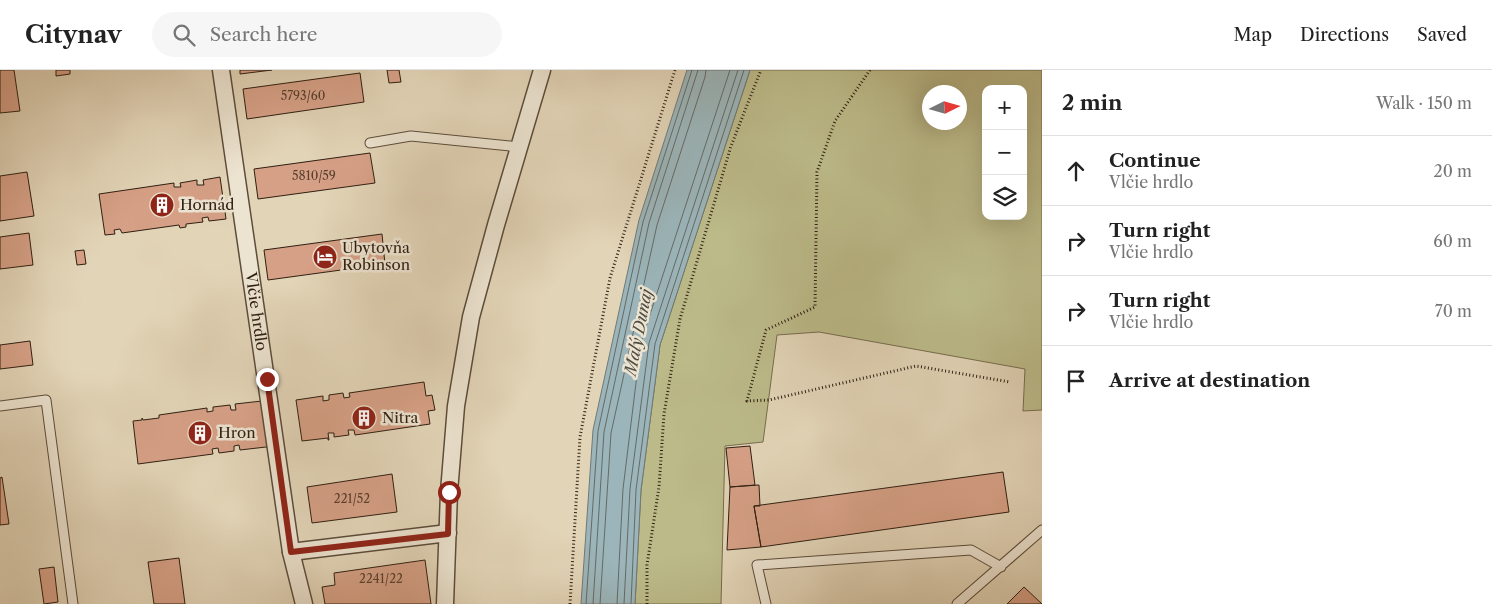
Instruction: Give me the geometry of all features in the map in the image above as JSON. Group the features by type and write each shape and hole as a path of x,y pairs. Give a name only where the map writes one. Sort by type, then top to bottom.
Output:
{"street":[{"name":"Vlčie hrdlo","path":"221,70 291,552 304,604"},
{"path":"445,604 449,492 456,406 471,317 542,70"},
{"path":"291,552 448,534"}],"lane":[{"path":"370,143 412,136 519,147"},
{"path":"0,406 46,400 73,604"},
{"path":"957,604 1042,530"},
{"path":"766,604 758,565 971,550 1001,566"}],"path":[{"path":"570,604 580,437 610,278 675,70"},
{"path":"647,604 647,565 659,487 664,414 680,319 731,146 761,70"},
{"path":"870,70 835,121 817,172 815,307 766,330 748,401 768,400 916,366 1010,382"}],"shaded area":[{"path":"750,70 1042,70 1042,410 1023,411 1025,369 819,332 777,335 763,442 725,446 721,604 635,604 641,490 660,345"}],"water":[{"name":"Malý Dunaj","path":"687,70 750,70 660,345 641,490 635,604 581,604 593,430 639,220"}],"building":[{"path":"0,70 14,70 20,111 0,113"},
{"path":"56,70 70,70 70,74 56,76"},
{"path":"240,70 272,70 240,74"},
{"path":"387,70 399,70 401,82 389,83"},
{"path":"360,73 364,102 247,119 243,89"},
{"path":"370,153 375,183 258,199 254,169"},
{"path":"27,172 34,216 0,221 0,176"},
{"name":"Hornád","path":"220,177 226,219 209,221 208,217 202,218 203,222 186,224 186,227 180,228 179,225 122,233 120,229 114,230 115,234 105,235 99,194 174,183 174,187 181,187 180,183 197,180 197,185 204,185 203,180"},
{"path":"29,233 33,265 0,269 0,237"},
{"name":"Ubytovňa Robinson","path":"382,234 385,264 268,280 264,250"},
{"path":"84,250 86,264 77,265 75,251"},
{"path":"30,341 33,365 0,369 0,345"},
{"name":"Nitra","path":"424,382 426,396 432,395 435,410 428,411 430,424 355,435 354,430 348,430 349,435 334,437 334,433 328,433 329,440 328,438 302,441 296,400 323,396 323,401 329,400 329,395 343,393 344,398 350,397 349,393"},
{"name":"Hron","path":"262,401 268,448 240,450 239,445 234,446 234,451 219,453 218,448 212,449 213,454 138,464 133,421 142,420 142,418 143,420 159,418 159,415 207,408 207,412 213,411 213,407 230,405 231,410 236,410 235,404"},
{"path":"750,446 755,485 730,487 726,448"},
{"path":"1003,472 1009,512 761,547 754,506"},
{"path":"392,474 397,512 312,523 307,487"},
{"path":"2,477 9,524 0,525 0,478"},
{"path":"759,485 760,506 754,506 761,547 727,550 730,487"},
{"path":"179,558 185,604 154,604 148,562"},
{"path":"425,560 431,604 325,604 322,587 335,585 334,573"},
{"path":"54,567 58,602 44,604 39,569"},
{"path":"1024,587 1042,604 1007,604"}],"place":[{"name":"Hornád","path":"162,205"},
{"name":"Ubytovňa Robinson","path":"325,257"},
{"name":"Nitra","path":"364,418"},
{"name":"Hron","path":"200,433"}],"route":[{"path":"267,379 291,552 448,534 449,492"}]}
